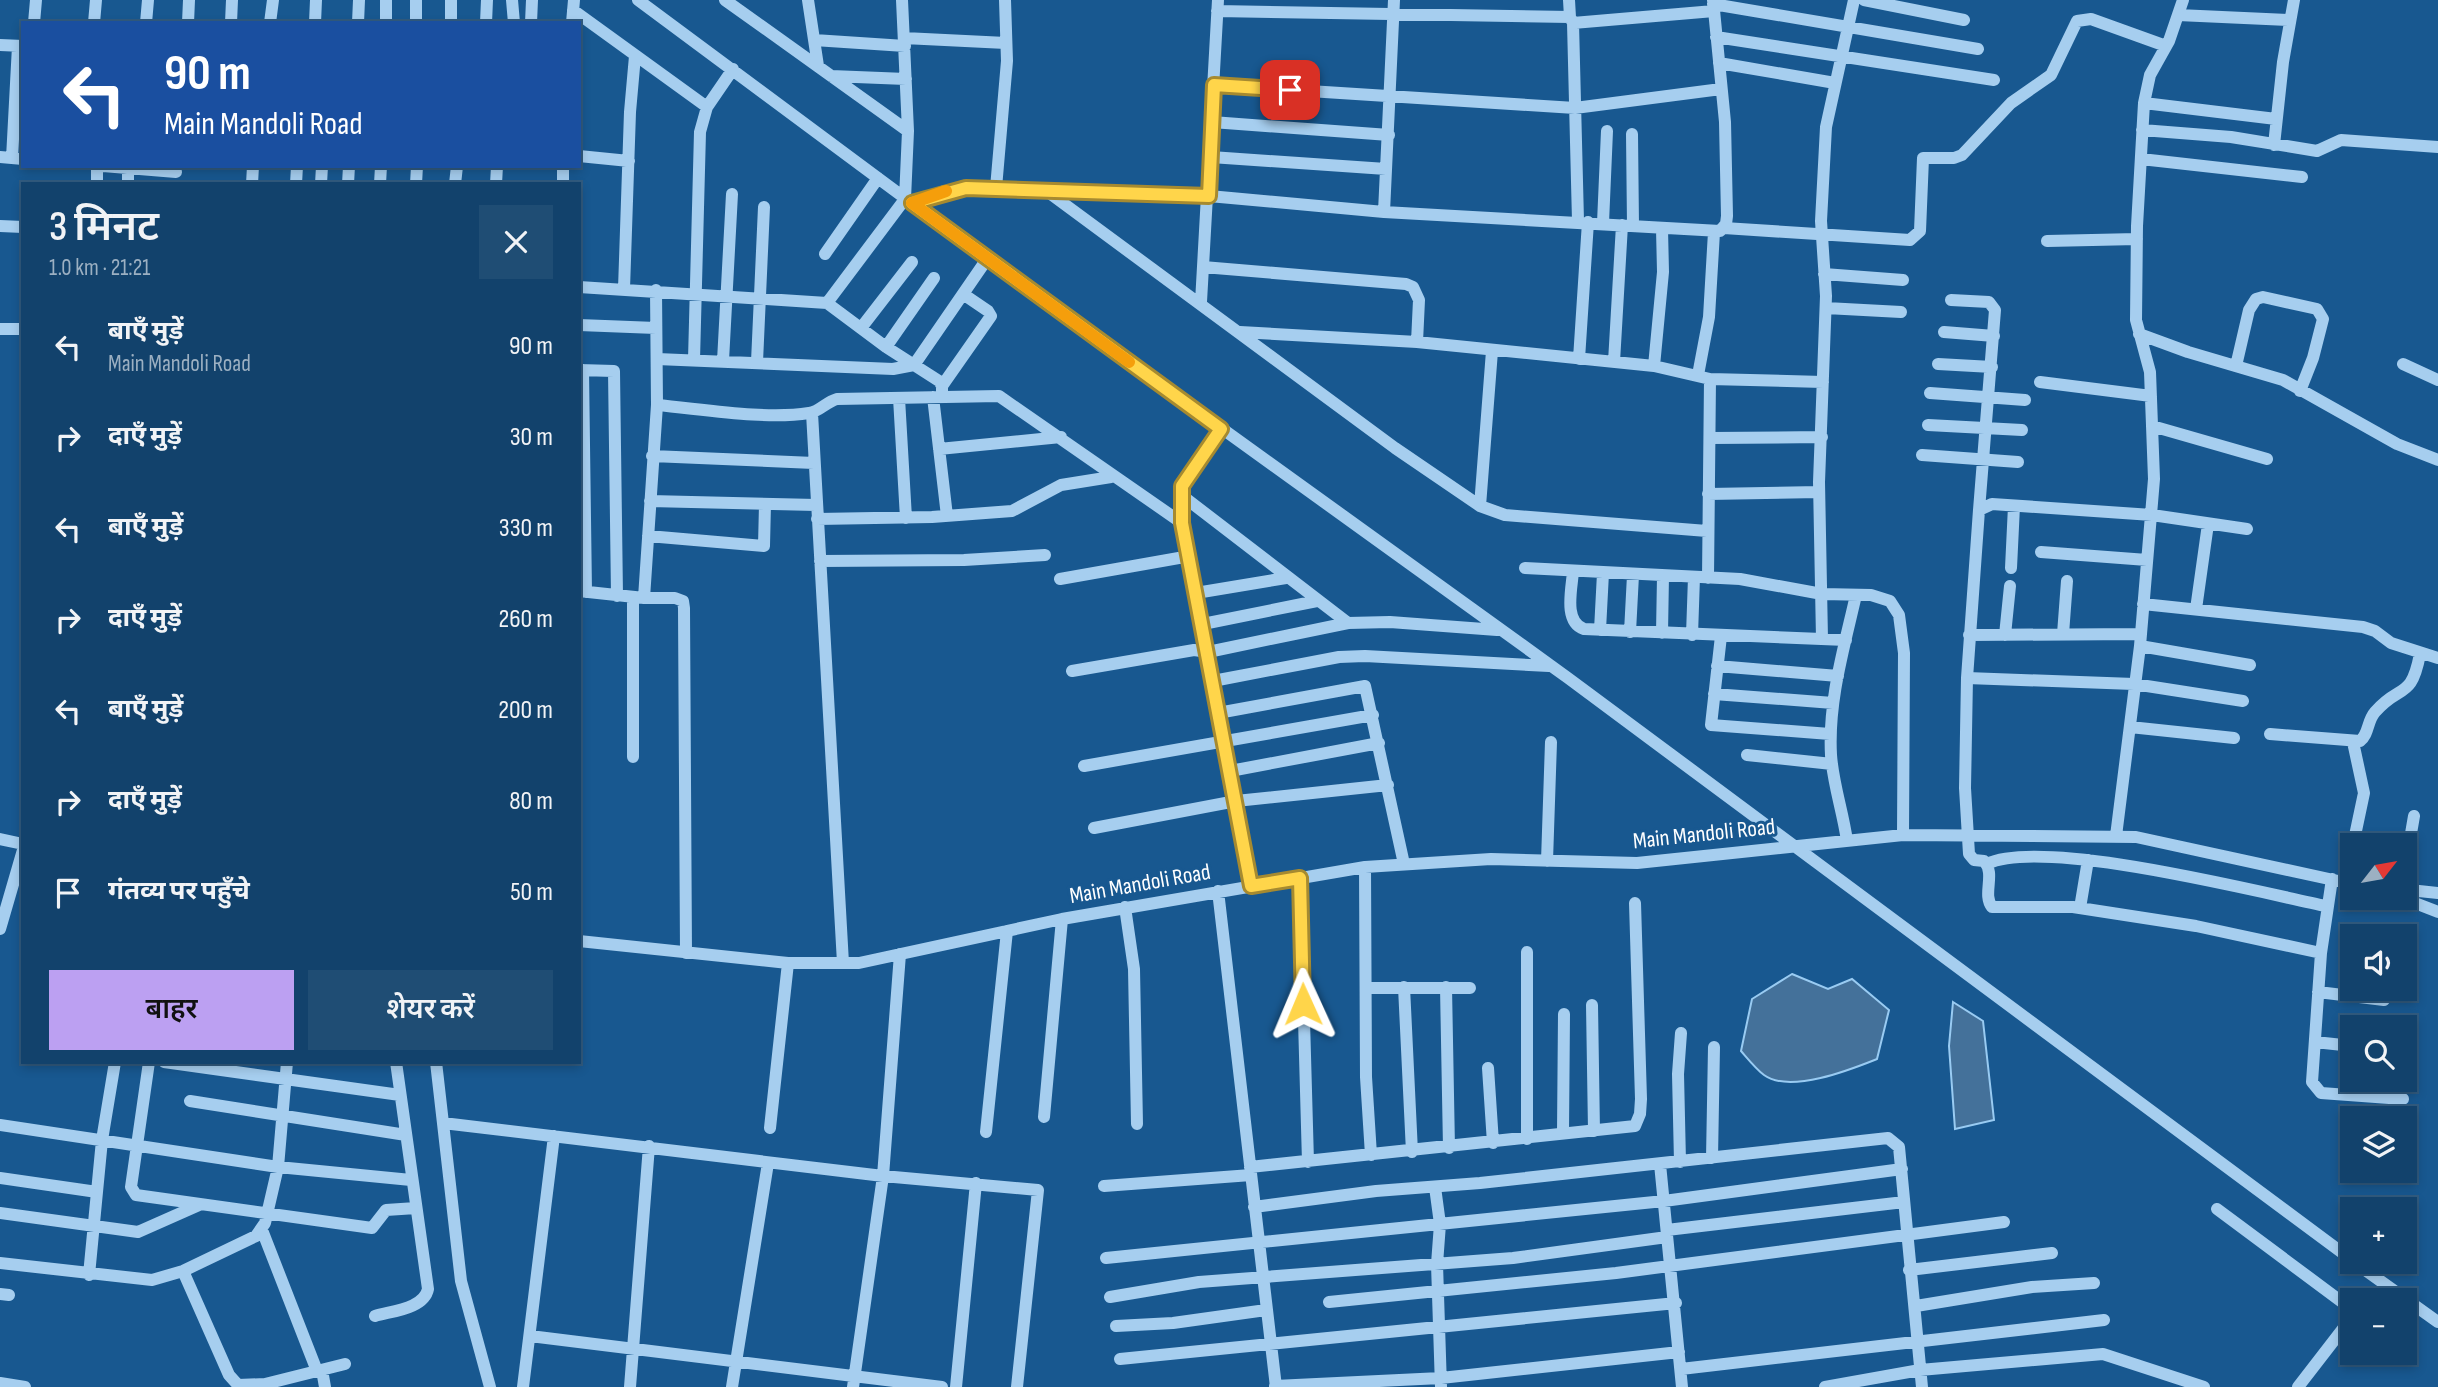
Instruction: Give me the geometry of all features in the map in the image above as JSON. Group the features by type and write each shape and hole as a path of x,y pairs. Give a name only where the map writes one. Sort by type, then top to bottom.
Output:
{"street":[{"path":"34,21 36,0"},
{"path":"94,21 96,0"},
{"path":"146,21 148,0"},
{"path":"188,21 189,0"},
{"path":"230,21 232,0"},
{"path":"270,21 272,0"},
{"path":"315,21 316,0"},
{"path":"358,21 359,0"},
{"path":"386,0 386,21"},
{"path":"416,0 416,21"},
{"path":"451,0 451,21"},
{"path":"486,21 487,0"},
{"path":"512,0 514,21"},
{"path":"531,21 532,0"},
{"path":"638,0 987,259 1551,666 2340,1251"},
{"path":"659,0 660,17"},
{"path":"725,0 908,131"},
{"path":"808,0 818,66"},
{"path":"902,0 909,201"},
{"path":"996,188 1004,107 1005,0"},
{"path":"1384,212 1394,0"},
{"path":"1569,0 1583,221 1579,359"},
{"path":"1822,639 1819,492 1826,308 1822,235 1826,127 1854,0"},
{"path":"1864,0 1964,20"},
{"path":"2116,836 2140,640 2151,515 2151,396 2148,360 2136,320 2144,103 2150,75 2166,46 2183,0"},
{"path":"2274,145 2294,0"},
{"path":"1708,578 1710,438 1704,377 1719,230 1727,205 1721,89 1713,5"},
{"path":"1201,302 1209,196 1217,6 1571,20 1713,5 1847,25 1979,49"},
{"path":"573,11 707,107"},
{"path":"2178,15 2290,20"},
{"path":"827,303 909,201 945,191 996,188 1209,196 1384,212 1906,241 1915,238 1920,231 1923,159 1954,158 1962,155 2005,109 2051,75 2077,21 2091,19 2166,46"},
{"path":"1716,37 1994,80"},
{"path":"814,40 1006,43"},
{"path":"0,45 21,46 12,158"},
{"path":"624,289 635,56"},
{"path":"1719,62 1835,83"},
{"path":"694,360 700,132 707,107 733,69"},
{"path":"830,76 906,79"},
{"path":"1214,85 1575,108 1721,89"},
{"path":"2144,103 2276,119"},
{"path":"1212,122 1389,135"},
{"path":"2142,130 2231,137 2321,151 2341,140 2438,147"},
{"path":"1603,223 1607,131"},
{"path":"1614,362 1628,225 1632,134"},
{"path":"581,156 629,161"},
{"path":"1211,157 1386,169"},
{"path":"2141,159 2302,177"},
{"path":"120,168 176,174"},
{"path":"128,169 128,182"},
{"path":"825,254 878,178"},
{"path":"1048,192 1201,302 1395,449 1480,506 1504,515 1707,531"},
{"path":"723,360 724,297 732,194"},
{"path":"757,362 764,207"},
{"path":"0,226 21,227"},
{"path":"1654,366 1663,272 1662,229"},
{"path":"2047,241 2137,239"},
{"path":"657,359 892,369 914,365 987,259"},
{"path":"861,328 912,262"},
{"path":"1203,267 1406,284 1413,287 1419,300 1417,342"},
{"path":"1824,274 1903,280"},
{"path":"886,347 934,278"},
{"path":"581,287 827,303 914,365 939,394"},
{"path":"633,757 639,598 648,536 657,405 656,290"},
{"path":"947,516 939,449 939,394 991,316 988,311 962,294"},
{"path":"2236,366 2249,310 2256,299 2263,297 2317,309 2323,319 2314,358 2300,391"},
{"path":"1951,300 1993,304 1996,310 1969,635 1966,835 1970,858 1987,864 2005,858 2088,860 2326,906"},
{"path":"1826,308 1901,312"},
{"path":"581,325 656,328"},
{"path":"0,330 21,329"},
{"path":"1240,332 1417,342 1654,366 1704,377 1823,382"},
{"path":"1944,332 1994,336"},
{"path":"2139,334 2283,380 2397,444 2438,460"},
{"path":"1480,506 1492,351"},
{"path":"1938,363 1992,367"},
{"path":"2403,364 2438,380"},
{"path":"617,596 614,371 581,370 583,591 617,596 639,598 675,598 682,601 684,608 686,953"},
{"path":"2040,382 2151,396"},
{"path":"1930,393 2025,400"},
{"path":"657,405 753,413 812,414 828,401 837,400 939,394 999,396 1061,437 1111,477 1182,523"},
{"path":"899,398 906,518"},
{"path":"812,414 843,963"},
{"path":"1928,425 2022,430"},
{"path":"2152,426 2267,459"},
{"path":"1221,429 1194,466 1180,494 1182,523 1251,886"},
{"path":"939,449 1061,437"},
{"path":"1710,438 1822,437"},
{"path":"652,456 814,463"},
{"path":"1922,456 2018,462"},
{"path":"817,519 906,518 1012,511 1061,485 1111,477"},
{"path":"1709,494 1819,492"},
{"path":"1180,494 1286,579 1348,623"},
{"path":"650,501 816,505"},
{"path":"1979,510 1992,503 2151,515 2247,529"},
{"path":"648,536 764,546 765,504"},
{"path":"2011,568 2014,506"},
{"path":"2196,609 2208,524"},
{"path":"2041,552 2147,560"},
{"path":"820,561 964,560 1045,555"},
{"path":"1060,579 1190,556"},
{"path":"1525,568 1763,582 1822,594 1871,595 1890,601 1899,615 1903,653 1903,835"},
{"path":"1573,571 1572,619 1579,628 1846,640"},
{"path":"1600,630 1603,573"},
{"path":"1630,632 1633,575"},
{"path":"1662,633 1664,576"},
{"path":"1692,635 1694,578"},
{"path":"1196,593 1286,579"},
{"path":"2063,634 2067,581"},
{"path":"2005,635 2010,586"},
{"path":"1847,841 1832,764 1830,734 1838,676 1856,595"},
{"path":"1202,624 1317,601"},
{"path":"2143,604 2363,627 2375,631 2391,643 2438,658"},
{"path":"1072,671 1194,650 1208,652 1348,623 1390,622 1499,631"},
{"path":"1969,635 2063,634 2140,640 2250,665"},
{"path":"1721,636 1711,725 1830,734"},
{"path":"2270,734 2353,741 2364,738 2370,719 2379,708 2411,685 2420,654"},
{"path":"1213,681 1339,657 1365,656 1551,666"},
{"path":"1717,666 1838,676"},
{"path":"1967,678 2134,684 2243,701"},
{"path":"1218,713 1362,685 1369,692 1404,864"},
{"path":"1714,694 1833,703"},
{"path":"1084,766 1373,715"},
{"path":"2130,727 2234,738"},
{"path":"2353,741 2364,793 2355,833"},
{"path":"1547,861 1551,742"},
{"path":"1230,771 1379,743"},
{"path":"1747,755 1832,764"},
{"path":"1094,828 1236,802 1388,785"},
{"path":"2411,833 2414,816"},
{"name":"Main Mandoli Road","path":"581,941 788,963 876,961 1062,919 1365,867 1491,859 1637,863 1903,835 2136,837 2340,881"},
{"path":"0,839 21,844"},
{"path":"0,929 21,857"},
{"path":"2080,908 2088,860"},
{"path":"1987,864 1988,901 1992,907 2080,908 2196,926 2320,953"},
{"path":"1365,867 1366,1077 1371,1155"},
{"path":"1300,878 1308,1162"},
{"path":"2340,886 2326,906 2320,953 2312,1082 2317,1091 2403,1099"},
{"path":"1218,891 1254,1207 1261,1243 1275,1387 1441,1383 1679,1352"},
{"path":"2417,892 2438,893"},
{"path":"1104,1186 1493,1143 1563,1132 1630,1129 1640,1114 1635,903"},
{"path":"2417,903 2438,912"},
{"path":"1125,908 1134,969 1137,1124"},
{"path":"1044,1117 1062,919"},
{"path":"986,1132 1007,931"},
{"path":"1527,952 1527,1139"},
{"path":"853,1381 883,1176 900,954"},
{"path":"770,1128 788,963"},
{"path":"1404,987 1412,1152"},
{"path":"1446,987 1449,1148"},
{"path":"1367,988 1470,988"},
{"path":"2318,992 2340,995"},
{"path":"1592,1005 1594,1131"},
{"path":"1563,1132 1564,1014"},
{"path":"1680,1162 1678,1093 1681,1034"},
{"path":"2315,1042 2340,1045"},
{"path":"1712,1158 1714,1047"},
{"path":"89,1275 102,1140 115,1064"},
{"path":"149,1064 131,1186 133,1192 267,1216 372,1228 386,1210 416,1208"},
{"path":"176,1064 286,1082 400,1095"},
{"path":"0,1263 152,1280 183,1271 249,1241 262,1230 278,1167 287,1064"},
{"path":"374,1316 417,1304 428,1294 396,1064"},
{"path":"436,1064 461,1281 490,1387"},
{"path":"1488,1068 1493,1143"},
{"path":"190,1101 405,1135"},
{"path":"443,1123 883,1176 1038,1190 1017,1387"},
{"path":"0,1125 278,1167 411,1180"},
{"path":"523,1387 554,1136"},
{"path":"1254,1207 1888,1138 1899,1147 1909,1270 1920,1340 1922,1387"},
{"path":"630,1387 649,1146"},
{"path":"732,1387 768,1163"},
{"path":"1660,1164 1676,1303 1682,1387"},
{"path":"1106,1258 1664,1201 1902,1169"},
{"path":"0,1178 97,1192"},
{"path":"956,1387 976,1183"},
{"path":"1435,1186 1440,1224 1437,1264 1441,1383"},
{"path":"1111,1297 1199,1282 1513,1258 1667,1233 1904,1202"},
{"path":"0,1213 138,1232 199,1205"},
{"path":"2217,1209 2350,1308 2349,1321 2298,1387"},
{"path":"1329,1302 1616,1273 2004,1222"},
{"path":"262,1230 325,1387"},
{"path":"1909,1270 2052,1253"},
{"path":"183,1271 229,1375 238,1386 265,1384 345,1364"},
{"path":"2371,1274 2438,1322"},
{"path":"1916,1306 2032,1287 2094,1283"},
{"path":"1120,1359 1676,1303"},
{"path":"1116,1326 1173,1324 1266,1310"},
{"path":"1681,1368 2104,1320"},
{"path":"530,1336 735,1362 853,1381 942,1387"},
{"path":"1825,1387 1920,1370 2103,1354 2204,1387"},
{"path":"0,1383 25,1387"}],"water":[{"path":"1792,974 1828,989 1852,979 1889,1010 1877,1059 1805,1081 1775,1080 1758,1070 1741,1051 1752,999"},
{"path":"1953,1002 1983,1021 1994,1120 1955,1129 1949,1046"}],"slow traffic":[{"path":"946,191 912,203 1129,362"}],"route":[{"path":"1290,90 1214,85 1209,196 966,188 945,191 912,203 1221,429 1182,486 1182,523 1251,886 1300,878 1303,1004"}]}
